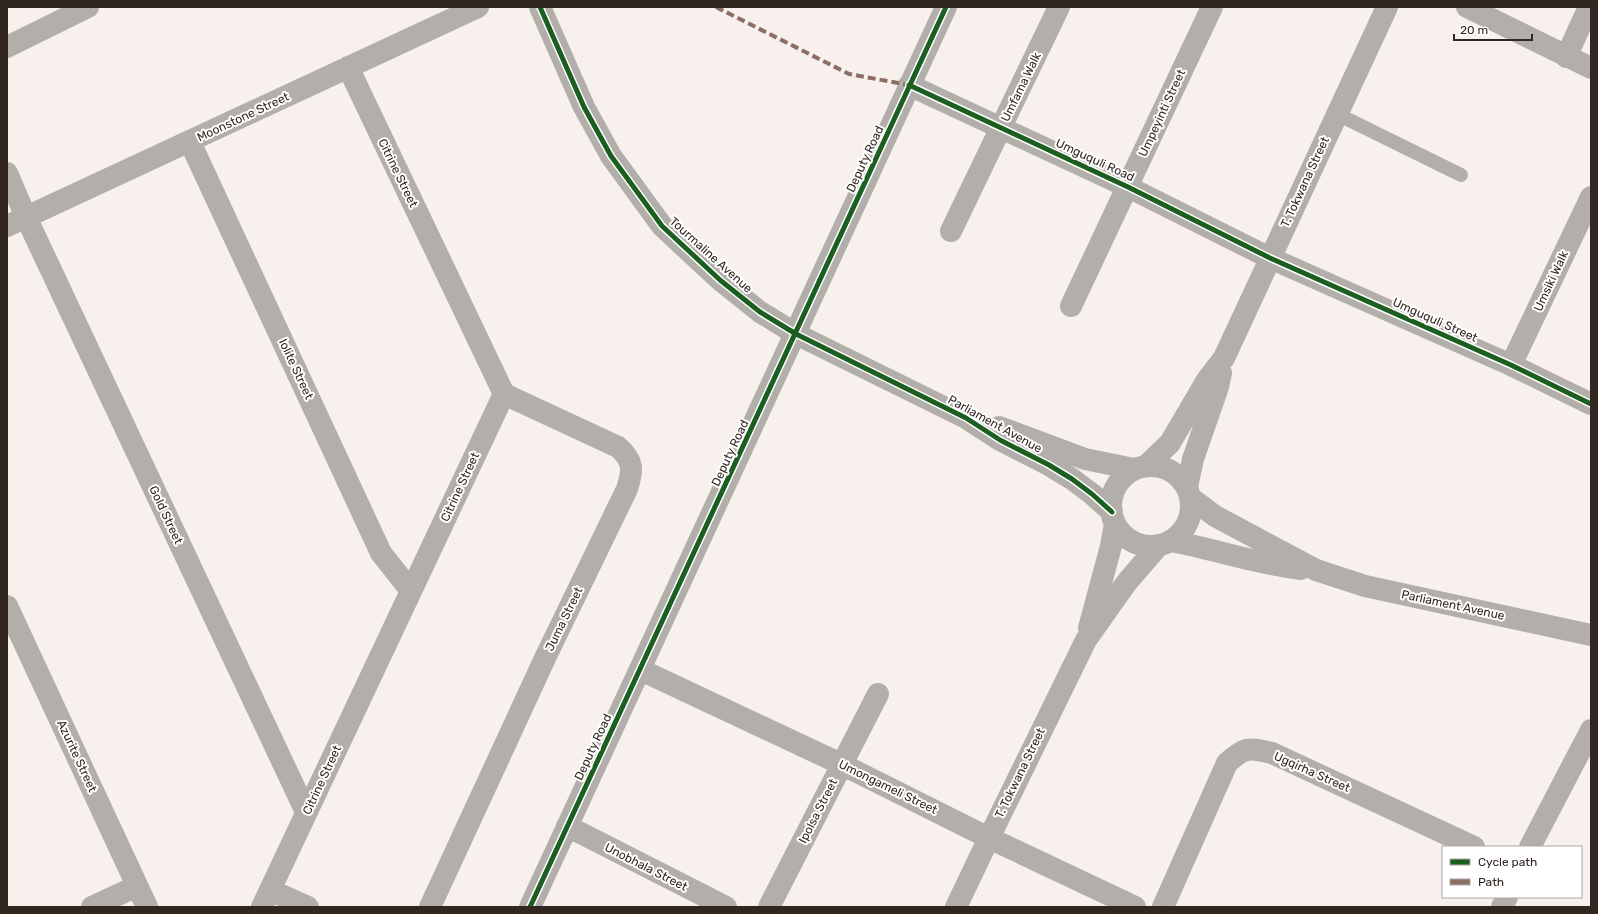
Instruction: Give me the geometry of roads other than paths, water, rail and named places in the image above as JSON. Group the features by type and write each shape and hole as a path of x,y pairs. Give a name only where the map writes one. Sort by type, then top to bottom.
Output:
{"street":[{"path":"7,48 88,7"},
{"name":"Moonstone Street","path":"16,221 190,142 478,7"},
{"name":"Tourmaline Avenue","path":"540,7 584,107 611,156 662,226 720,280 760,312 796,334"},
{"name":"Deputy Road","path":"530,907 641,670 946,7"},
{"name":"Umfama Walk","path":"951,232 1059,7"},
{"name":"Umpeyinti Street","path":"1071,306 1212,7"},
{"name":"T. Tokwana Street","path":"1189,493 1193,459 1218,386 1224,358 1387,7"},
{"path":"1466,7 1591,68"},
{"path":"1566,56 1589,7"},
{"name":"Citrine Street","path":"266,898 504,394 348,67"},
{"name":"Umguquli Road","path":"910,85 1128,187 1270,258"},
{"name":"Iolite Street","path":"190,142 381,553 411,591"},
{"name":"Gold Street","path":"7,173 16,221 306,812"},
{"name":"Umsiki Walk","path":"1511,364 1591,196"},
{"name":"Umguquli Street","path":"1270,258 1511,364 1591,404"},
{"name":"Parliament Avenue","path":"796,334 966,418 1000,440 1049,465 1072,479 1092,494 1114,518"},
{"name":"T. Tokwana Street","path":"1140,468 1170,443 1207,380 1224,358"},
{"name":"Juma Street","path":"430,907 631,476 631,465 627,455 618,447 504,394"},
{"name":"Parliament Avenue","path":"966,418 1008,429 1085,459 1140,468"},
{"path":"1158,466 1170,470 1180,477 1189,493 1190,513 1185,527 1179,535 1165,543 1146,546 1133,542 1123,534 1114,518 1112,499 1116,488 1123,477 1140,468 1158,466"},
{"name":"Parliament Avenue","path":"1189,493 1215,516 1316,570 1365,586 1591,635"},
{"name":"T. Tokwana Street","path":"1086,640 1111,546 1114,518"},
{"name":"Parliament Avenue","path":"1165,543 1205,548 1281,566 1316,570"},
{"name":"T. Tokwana Street","path":"956,907 1086,640 1127,582 1165,543"},
{"name":"Azurite Street","path":"7,606 147,907"},
{"name":"Umongameli Street","path":"641,670 841,764 989,838 1135,907"},
{"name":"Ipolsa Street","path":"769,907 878,694"},
{"path":"1531,846 1591,730"},
{"name":"Ugqirha Street","path":"1163,907 1227,763 1237,754 1249,749 1272,753 1472,846"},
{"name":"Unobhala Street","path":"567,826 726,907"},
{"path":"92,907 137,886"},
{"path":"266,898 308,907"}],"lane":[{"path":"1337,114 1461,175"}]}
